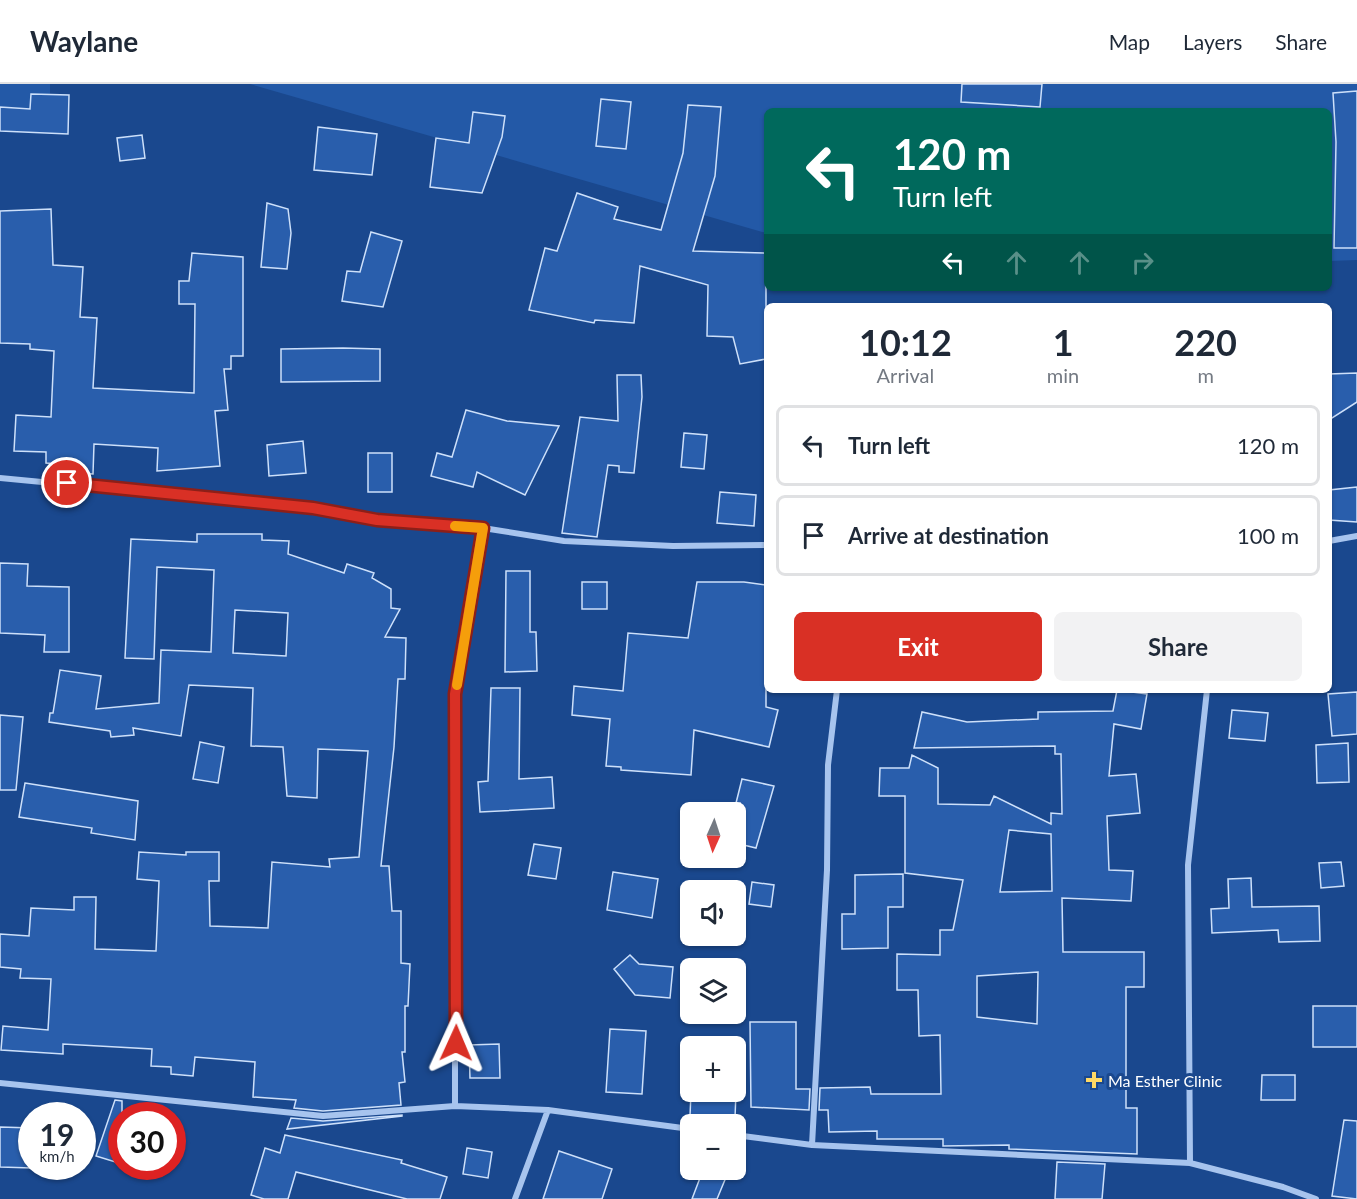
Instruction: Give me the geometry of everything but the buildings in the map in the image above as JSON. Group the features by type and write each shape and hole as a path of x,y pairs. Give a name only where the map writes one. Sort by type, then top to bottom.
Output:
{"street":[{"path":"0,478 313,508 377,520 483,528 564,541 673,546 764,545"},
{"path":"455,1106 455,694 483,528"},
{"path":"1332,540 1357,536"},
{"path":"812,1145 827,870 828,765 837,693"},
{"path":"1190,1163 1188,865 1208,693"},
{"path":"0,1083 323,1116 455,1106 548,1110 680,1128"},
{"path":"515,1199 548,1110"},
{"path":"746,1136 812,1145 1190,1163 1283,1187 1316,1199"}],"shaded area":[{"path":"0,84 50,84 50,99 0,126"},
{"path":"250,84 1357,84 1357,260 1332,261 1332,108 764,108 764,232"}],"slow traffic":[{"path":"455,526 483,528 457,685"}],"place":[{"name":"Ma Esther Clinic","path":"1094,1080"}],"route":[{"path":"67,483 313,508 377,520 483,528 455,694 456,1043"}]}
